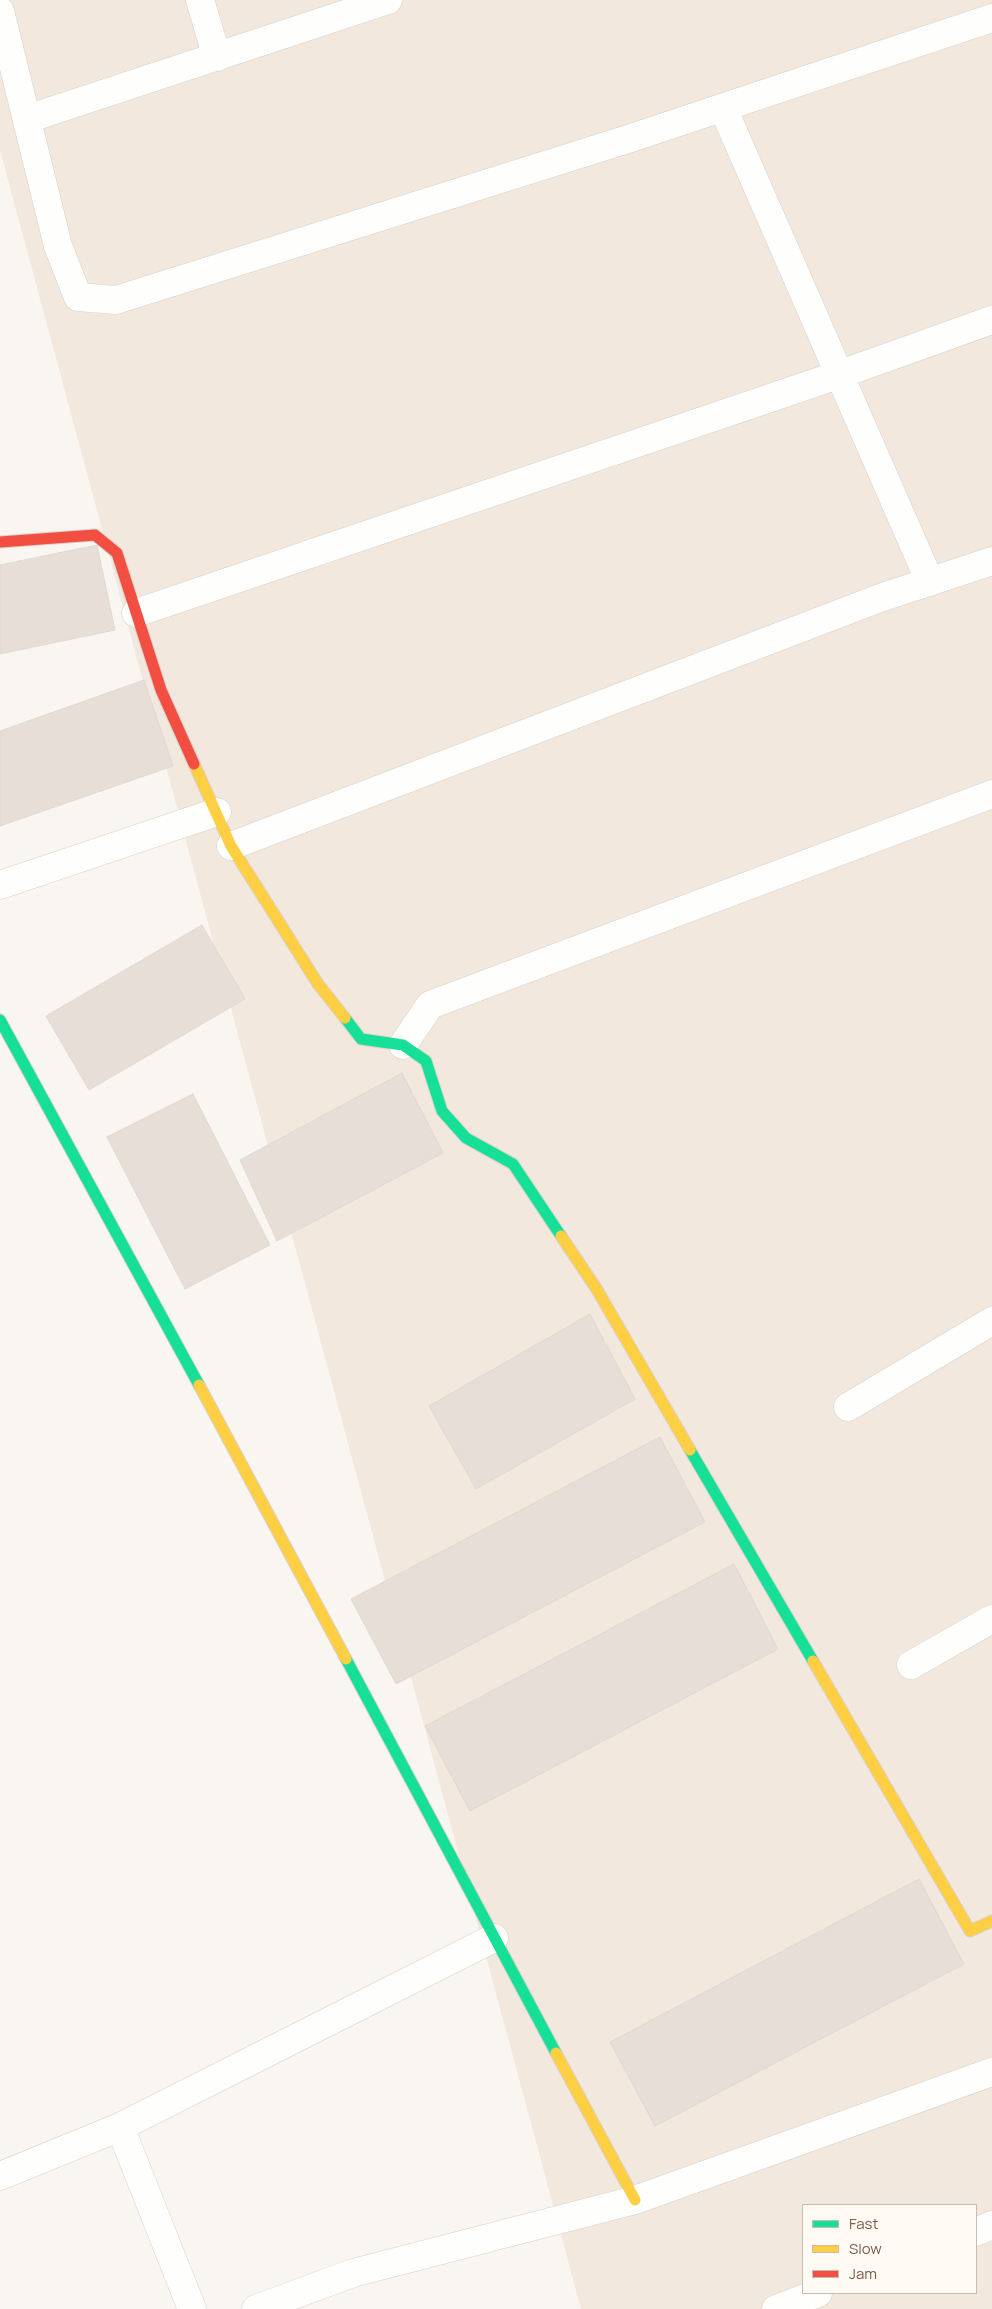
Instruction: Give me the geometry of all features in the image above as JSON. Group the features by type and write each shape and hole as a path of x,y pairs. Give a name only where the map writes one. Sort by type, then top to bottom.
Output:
{"street":[{"path":"200,0 217,57"},
{"path":"27,119 388,0"},
{"path":"0,11 58,246 78,297 116,300 722,108 992,18"},
{"path":"722,108 930,582"},
{"path":"136,613 838,375 992,320"},
{"path":"0,542 95,535 117,554 161,690 231,846 318,984 361,1039 403,1045 426,1061 442,1111 466,1138 513,1164 596,1288 970,1931 989,1929"},
{"path":"231,846 861,605 992,561"},
{"path":"403,1045 430,1005 992,794"},
{"path":"0,885 217,812"},
{"path":"0,1020 118,1233 635,2200"},
{"path":"848,1407 992,1321"},
{"path":"911,1665 992,1619"},
{"path":"0,2176 120,2127 494,1938"},
{"path":"256,2309 354,2273 635,2200 992,2072"},
{"path":"120,2127 192,2309"},
{"path":"977,2232 992,2225"},
{"path":"776,2309 815,2294"}],"shaded area":[{"path":"0,0 992,0 992,2309 581,2309 0,150"}],"building":[{"path":"97,545 115,630 0,654 0,565"},
{"path":"144,680 173,766 0,826 0,731"},
{"path":"202,925 245,999 89,1090 46,1016"},
{"path":"402,1073 443,1153 277,1241 240,1160"},
{"path":"193,1094 270,1245 185,1289 107,1137"},
{"path":"590,1314 635,1399 476,1489 429,1406"},
{"path":"660,1437 705,1522 396,1684 351,1599"},
{"path":"734,1564 778,1649 470,1811 425,1726"},
{"path":"919,1879 964,1964 655,2126 610,2042"}],"traffic: fast":[{"path":"345,1018 361,1039 403,1045 426,1061 442,1111 466,1138 513,1164 561,1236"},
{"path":"0,1020 199,1385"},
{"path":"690,1450 813,1661"},
{"path":"346,1659 556,2053"}],"traffic: slow":[{"path":"194,764 231,846 318,984 345,1018"},
{"path":"561,1236 596,1288 690,1450"},
{"path":"199,1385 346,1659"},
{"path":"813,1661 970,1931 992,1921"},
{"path":"556,2053 635,2200"}],"traffic: jam":[{"path":"0,542 95,535 117,553 161,690 194,764"}]}
